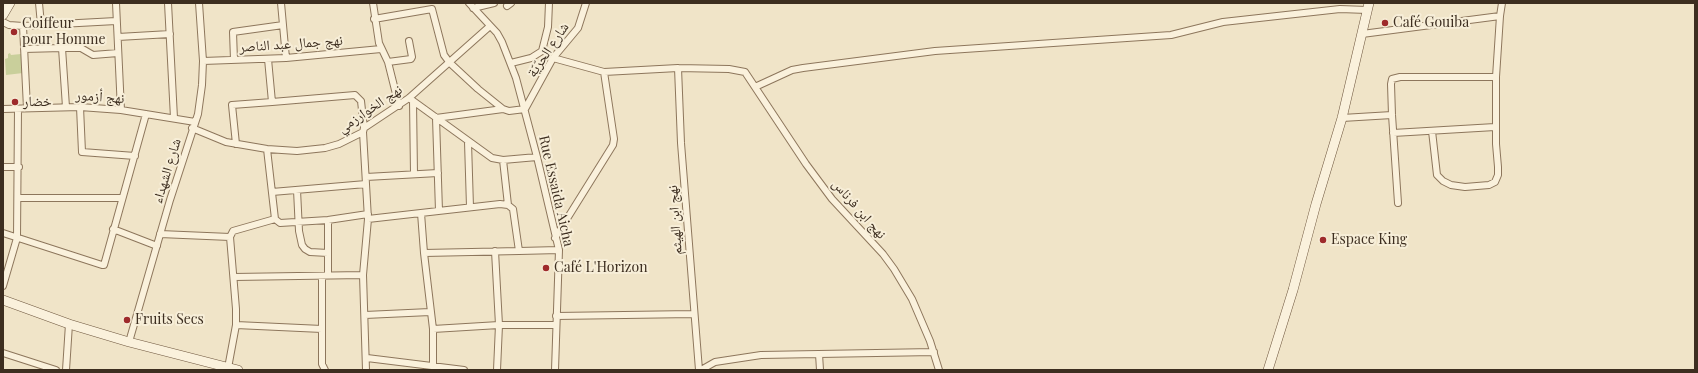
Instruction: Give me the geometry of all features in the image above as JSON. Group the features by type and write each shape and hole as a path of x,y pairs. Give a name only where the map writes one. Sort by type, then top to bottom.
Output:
{"main road":[{"path":"3,15 10,3"},
{"path":"1268,370 1293,290 1316,204 1342,118 1368,6"},
{"path":"3,300 69,324 129,342 238,370"}],"street":[{"path":"40,3 41,25"},
{"path":"116,3 121,110"},
{"path":"168,3 174,118"},
{"name":"شارع الشهداء","path":"129,342 160,234 198,114 202,85 203,61 199,3"},
{"path":"281,3 286,58"},
{"path":"373,3 374,20 381,49 388,62 399,106"},
{"path":"471,5 494,3"},
{"path":"511,63 532,58 542,52 548,26 549,3"},
{"name":"شارع الحرّيّة","path":"525,109 553,58 578,28 586,3"},
{"path":"1432,131 1437,175 1443,182 1465,187 1489,185 1494,182 1498,175 1495,127 1496,77 1502,3"},
{"name":"Rue Essaida Aicha","path":"471,5 497,33 511,63 525,109 559,250 555,370"},
{"path":"755,87 792,70 803,68 934,51 1171,35 1223,22 1368,6"},
{"path":"374,20 432,9 444,55 450,63 478,89 503,109 509,111 525,109"},
{"path":"1362,34 1500,16"},
{"path":"3,22 9,25 23,26 116,21"},
{"path":"234,60 233,32 283,25"},
{"path":"23,26 27,108"},
{"name":"نهج الخوارزمي","path":"194,125 219,140 267,149 297,152 325,148 339,144 411,100 490,26"},
{"path":"118,37 170,34"},
{"path":"388,62 411,59 412,57 409,40"},
{"path":"62,48 66,107"},
{"path":"24,49 81,48 93,55 118,53"},
{"name":"نهج جمال عبد الناصر","path":"203,61 286,58 381,49"},
{"path":"553,58 604,72 678,68"},
{"path":"268,59 272,102"},
{"name":"نهج ابن فرناس","path":"678,68 729,69 745,72 806,164 832,199 894,268 912,299 934,352 939,370"},
{"name":"نهج ابن الهيثم","path":"678,68 681,142 693,314 700,370"},
{"path":"555,238 614,145 604,72"},
{"path":"1398,203 1392,115 1392,79 1496,77"},
{"path":"236,144 232,105 355,95 361,101 368,216 363,275 367,358 366,370"},
{"path":"411,100 486,155 503,160 537,157"},
{"path":"411,100 414,174"},
{"path":"80,107 82,152 135,156"},
{"name":"نهج أزمور","path":"3,109 80,107 121,110 174,118 194,125"},
{"path":"3,286 17,238 19,167 18,109"},
{"path":"436,118 503,109"},
{"path":"3,233 102,266 105,263 113,229 146,114"},
{"path":"1342,118 1392,115"},
{"path":"436,118 438,211"},
{"path":"1393,133 1495,127"},
{"path":"468,142 470,206"},
{"path":"267,149 275,219 280,223 368,216 421,214 470,206 508,205 513,209 519,251"},
{"path":"503,160 508,205"},
{"path":"3,166 19,167"},
{"path":"366,176 438,173"},
{"path":"272,192 366,184"},
{"path":"297,190 299,232 305,249 310,252 328,253"},
{"path":"18,198 122,198"},
{"path":"421,214 430,312 433,329 434,366"},
{"path":"226,368 236,325 236,294 230,236 234,231 275,219"},
{"path":"326,370 322,364 322,329 328,253 328,220"},
{"path":"113,229 157,246"},
{"path":"160,234 230,236"},
{"path":"424,254 559,250"},
{"path":"495,251 499,325 497,370"},
{"path":"234,277 363,275"},
{"path":"365,315 430,312"},
{"path":"556,316 693,314"},
{"path":"66,370 69,324"},
{"path":"236,325 322,329"},
{"path":"433,329 499,325 556,325"},
{"path":"700,370 715,362 761,356 934,352"},
{"path":"3,353 56,370"},
{"path":"819,354 820,370"},
{"path":"367,358 464,370"}],"green space":[{"path":"10,53 11,55 21,54 23,73 6,75 5,59 8,58 8,54"}],"place":[{"name":"Café Gouiba","path":"1385,23"},
{"name":"Coiffeur pour Homme","path":"14,32"},
{"name":"خضار","path":"15,102"},
{"name":"Espace King","path":"1323,240"},
{"name":"Café L'Horizon","path":"546,268"},
{"name":"Fruits Secs","path":"127,320"}]}
